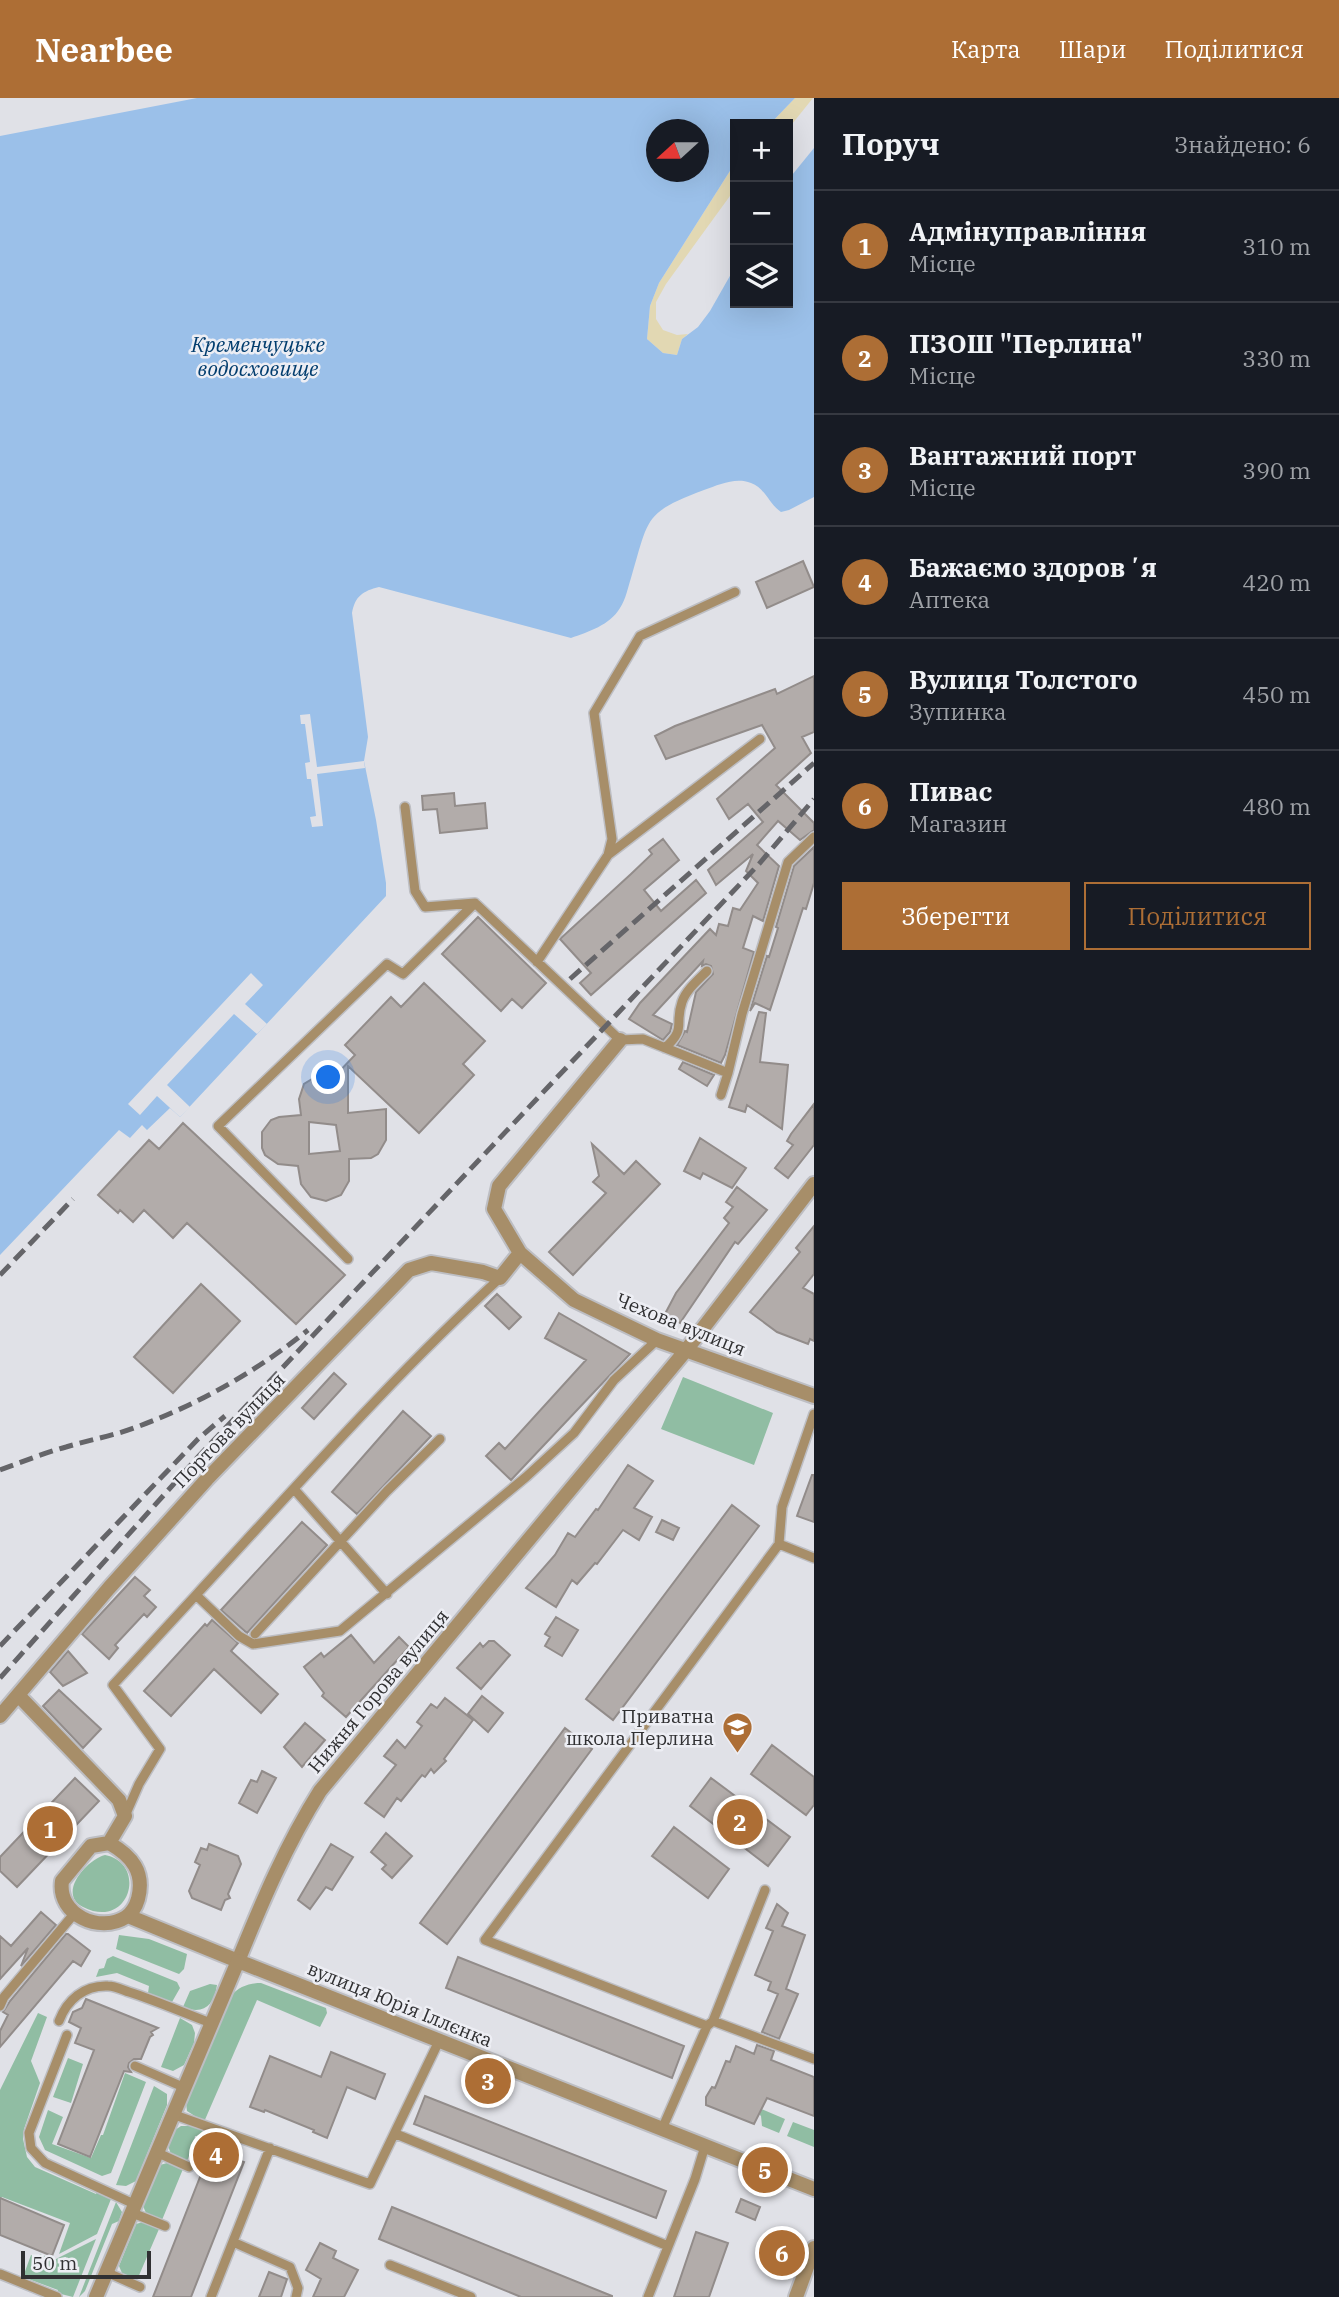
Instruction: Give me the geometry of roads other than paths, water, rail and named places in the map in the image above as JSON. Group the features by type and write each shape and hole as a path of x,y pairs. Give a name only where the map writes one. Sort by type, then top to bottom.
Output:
{"street":[{"name":"Чехова вулиця","path":"620,1040 499,1186 494,1209 520,1252 574,1300 657,1340 814,1396"},
{"name":"Нижня Горова вулиця","path":"96,2297 266,1892 302,1820 320,1791 687,1349 814,1184"},
{"path":"500,1278 520,1252"},
{"name":"Портова вулиця","path":"0,1716 109,1588 207,1479 409,1270 431,1264 483,1272 500,1278"},
{"path":"19,1696 119,1800 125,1816 109,1843"},
{"path":"74,1914 67,1907 62,1894 64,1875 91,1846 109,1843 130,1857 141,1880 137,1905 128,1916"},
{"name":"вулиця Юрія Іллєнка","path":"74,1914 84,1919 103,1922 128,1916 814,2189"},
{"path":"796,2297 814,2248"}],"lane":[{"path":"608,855 612,839 594,713 640,636 735,592"},
{"path":"537,962 608,855 760,739"},
{"path":"405,807 415,891 425,907 475,903 620,1040 640,1039 728,1073"},
{"path":"721,1095 742,1014 788,862 814,837"},
{"path":"348,1259 218,1126 387,964 403,974 475,903"},
{"path":"665,1048 679,1033 683,1000 706,971"},
{"path":"125,1816 139,1784 160,1748 113,1685 294,1489 451,1324 500,1278"},
{"path":"197,1595 239,1636 253,1644 340,1632 526,1477 574,1433 614,1380 657,1340"},
{"path":"814,1414 782,1507 779,1545 485,1940 814,2059"},
{"path":"255,1634 341,1540 440,1439"},
{"path":"294,1489 387,1594"},
{"path":"779,1545 814,1558"},
{"path":"662,2129 710,2023 765,1890"},
{"path":"0,2006 4,1997 74,1914"},
{"path":"59,2021 64,2007 73,1997 87,1989 109,1986 146,1997 211,2023"},
{"path":"67,2035 29,2133 31,2148 45,2163 164,2226"},
{"path":"172,2114 370,2184 439,2041"},
{"path":"135,2066 183,2087"},
{"path":"396,2134 668,2246"},
{"path":"648,2297 695,2179 705,2146"},
{"path":"211,2297 270,2148"},
{"path":"156,2152 189,2167"},
{"path":"233,2242 290,2267 298,2288 296,2297"},
{"path":"390,2264 471,2297"},
{"path":"106,2272 140,2287"},
{"path":"0,2274 57,2297"}],"water":[{"name":"Кременчуцьке водосховище","path":"0,98 795,98 775,119 730,119 730,171 659,283 650,306 647,339 663,353 677,355 682,339 698,327 730,276 730,308 793,308 793,174 814,148 814,497 781,512 756,485 739,481 715,486 669,505 651,520 646,530 625,597 616,614 598,627 571,638 379,587 361,595 355,602 352,613 368,737 364,761 376,820 386,896 180,1117 170,1108 147,1130 142,1125 130,1138 119,1130 0,1255"}],"railway":[{"path":"570,979 814,763"},
{"path":"0,1678 197,1458 759,864 814,799"},
{"path":"0,1275 73,1199"},
{"path":"0,1470 58,1449 126,1431 180,1409 247,1373 308,1330"},
{"path":"0,1646 198,1439 225,1416"}],"place":[{"name":"Приватна школа Перлина","path":"737,1754"},
{"name":"ПЗОШ \"Перлина\"","path":"740,1822"},
{"name":"Адмінуправління","path":"50,1829"},
{"name":"Вантажний порт","path":"488,2081"},
{"name":"Бажаємо здоровʼя","path":"216,2155"},
{"name":"Вулиця Толстого","path":"765,2170"},
{"name":"Пивас","path":"782,2253"}]}
